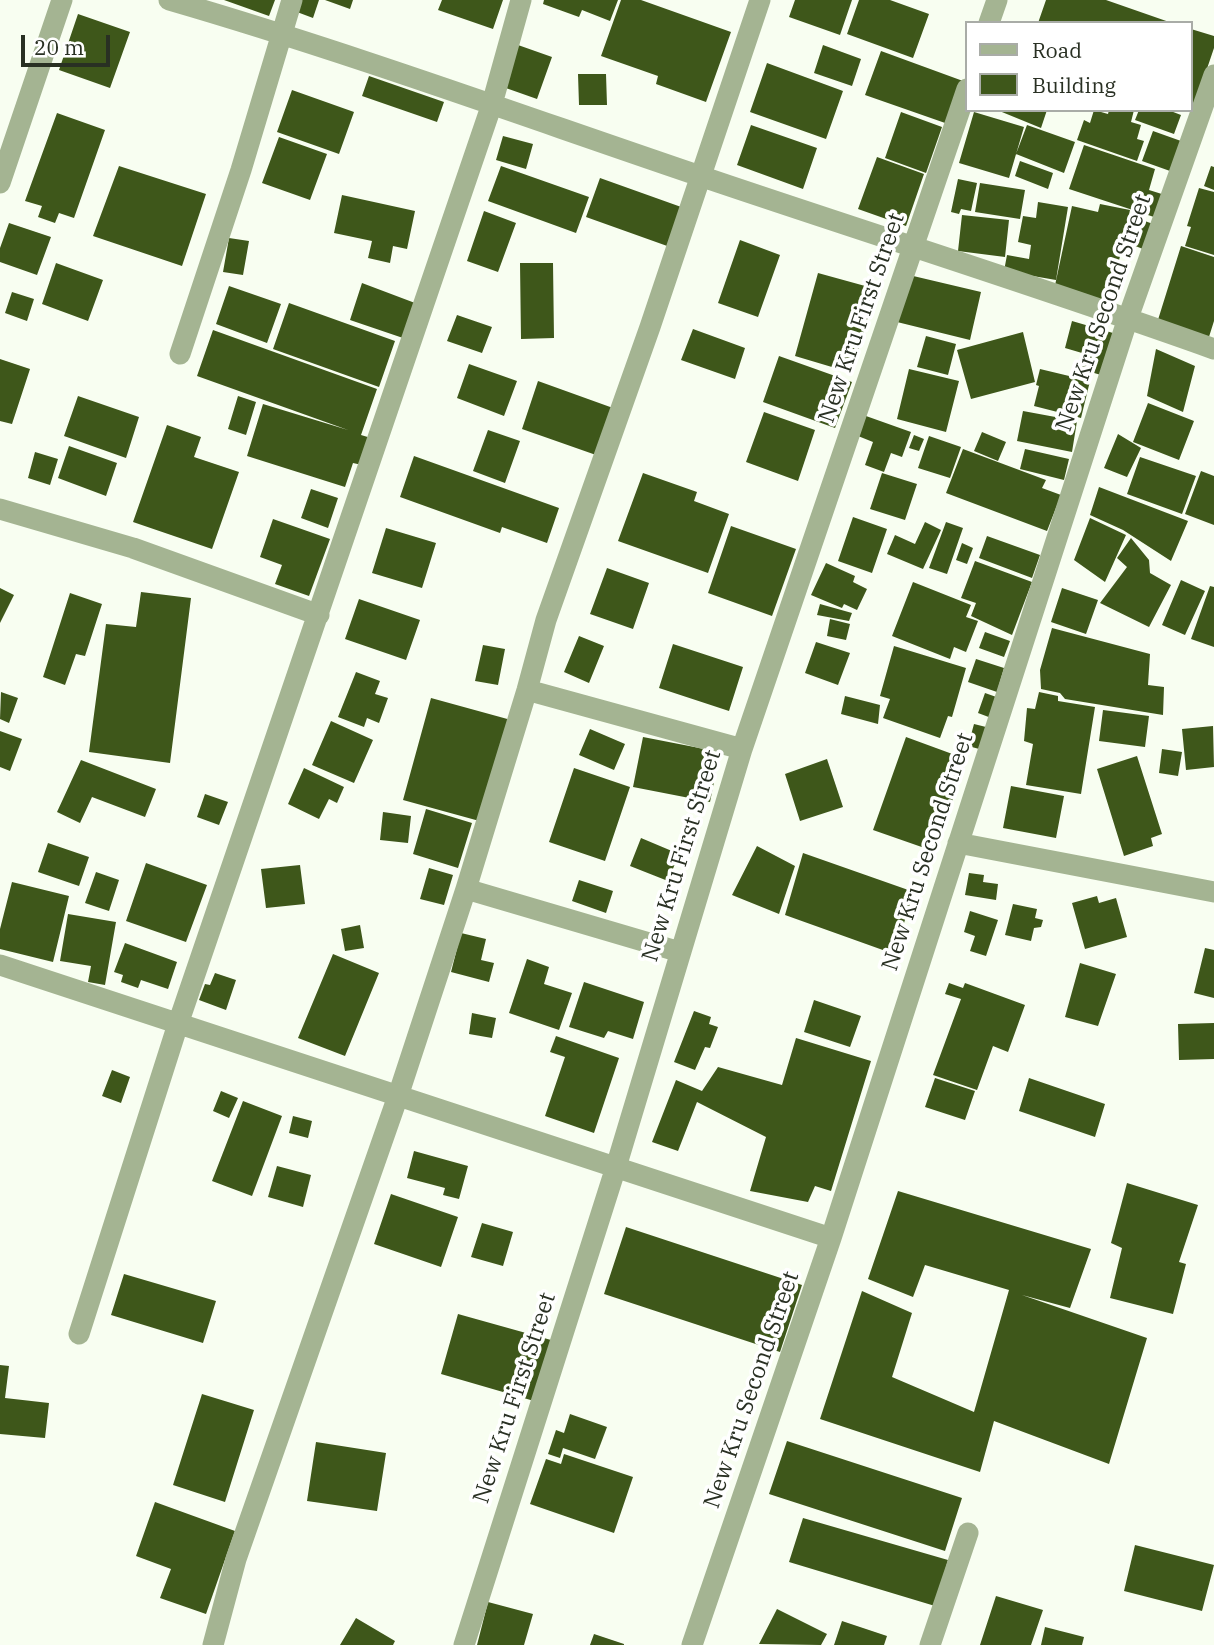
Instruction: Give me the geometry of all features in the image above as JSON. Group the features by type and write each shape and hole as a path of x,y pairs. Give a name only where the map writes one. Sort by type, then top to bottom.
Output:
{"street":[{"path":"0,183 62,0"},
{"path":"169,0 281,33 1214,349"},
{"path":"180,354 241,170 292,0"},
{"path":"79,1334 177,1024 492,104 521,0"},
{"path":"213,1645 236,1559 398,1096 466,889 546,620 760,0"},
{"path":"990,21 997,0"},
{"name":"New Kru Second Street","path":"692,1645 831,1238 1128,318 1214,75"},
{"name":"New Kru First Street","path":"464,1645 616,1167 742,749 965,95"},
{"path":"0,509 133,548 319,615"},
{"path":"527,690 742,749"},
{"path":"958,843 1214,892"},
{"path":"466,889 680,952"},
{"path":"0,965 831,1238"},
{"path":"930,1645 968,1533"}],"building":[{"path":"224,0 275,0 269,16"},
{"path":"301,0 319,0 313,18 297,12"},
{"path":"325,0 353,0 350,9"},
{"path":"442,0 503,0 493,29 438,10"},
{"path":"544,0 618,0 610,21 582,10 579,17 543,4"},
{"path":"621,0 641,0 731,32 706,102 656,84 658,76 601,56"},
{"path":"795,0 852,0 840,35 789,17"},
{"path":"859,0 890,0 929,14 913,58 847,34"},
{"path":"1046,0 1106,0 1166,21 1039,21"},
{"path":"78,14 130,32 110,88 59,70"},
{"path":"1193,30 1214,36 1214,48 1193,110"},
{"path":"518,45 552,57 537,99 503,87"},
{"path":"823,45 861,59 852,86 814,73"},
{"path":"881,51 963,81 948,124 865,95"},
{"path":"767,63 843,91 826,139 750,112"},
{"path":"578,74 606,74 607,105 579,105"},
{"path":"369,76 444,102 437,122 362,96"},
{"path":"292,90 354,112 339,154 277,132"},
{"path":"901,112 942,127 926,173 885,158"},
{"path":"974,112 1024,127 1009,178 959,163"},
{"path":"1002,112 1046,112 1041,128"},
{"path":"1093,112 1134,112 1131,122 1141,125 1137,139 1144,141 1137,161 1077,140 1084,120 1090,123"},
{"path":"1138,112 1173,112 1181,115 1174,134 1135,120"},
{"path":"57,113 105,130 74,218 59,213 55,223 38,217 42,206 25,201"},
{"path":"751,125 817,148 803,189 737,165"},
{"path":"1027,125 1075,142 1064,173 1016,154"},
{"path":"1153,131 1181,141 1170,171 1142,161"},
{"path":"503,136 533,144 526,169 496,160"},
{"path":"279,137 327,154 310,200 262,183"},
{"path":"1084,145 1155,169 1149,190 1165,195 1157,218 1069,189"},
{"path":"877,157 924,174 906,226 858,209"},
{"path":"1020,161 1053,173 1048,189 1015,176"},
{"path":"119,166 206,194 182,266 93,236"},
{"path":"501,166 589,197 576,233 488,201"},
{"path":"1211,166 1214,167 1214,190 1204,186"},
{"path":"600,178 684,208 670,247 586,217"},
{"path":"958,179 977,183 971,211 961,209 959,214 951,212"},
{"path":"980,183 1025,190 1020,219 975,212"},
{"path":"1199,188 1214,192 1214,255 1185,246 1191,227 1187,226"},
{"path":"342,195 415,211 407,249 393,246 390,263 368,258 372,241 334,233"},
{"path":"1038,202 1068,207 1056,280 1004,271 1007,255 1029,259 1031,245 1018,242 1023,216 1036,218"},
{"path":"1100,204 1130,210 1110,302 1054,290 1072,206 1098,212"},
{"path":"484,211 516,223 498,272 467,261"},
{"path":"962,215 1009,220 1005,257 958,251"},
{"path":"1134,217 1153,224 1143,249 1125,242"},
{"path":"9,223 51,237 37,275 0,262 0,248"},
{"path":"229,238 249,241 243,275 223,272"},
{"path":"740,240 780,255 758,317 718,303"},
{"path":"1181,246 1214,257 1214,321 1208,340 1157,323"},
{"path":"56,263 103,280 88,321 42,304"},
{"path":"520,263 553,263 554,338 521,339"},
{"path":"818,273 876,289 852,373 795,356"},
{"path":"909,275 981,292 970,340 897,322"},
{"path":"362,283 415,303 403,338 350,320"},
{"path":"229,286 281,304 267,343 216,324"},
{"path":"12,292 34,299 27,321 5,313"},
{"path":"289,303 395,341 379,387 273,349"},
{"path":"457,315 492,327 482,353 447,341"},
{"path":"1072,321 1113,333 1101,375 1077,368 1082,353 1065,348"},
{"path":"693,329 745,348 735,379 681,360"},
{"path":"213,330 377,389 361,435 371,438 362,465 353,463 345,487 247,456 263,404 348,430 197,376"},
{"path":"1023,332 1035,382 971,399 957,350"},
{"path":"926,336 956,344 948,375 917,367"},
{"path":"1156,349 1195,366 1183,412 1147,396"},
{"path":"779,356 852,382 835,428 763,402"},
{"path":"0,359 30,369 12,424 0,421"},
{"path":"469,364 517,381 504,416 457,398"},
{"path":"909,369 959,381 946,432 897,419"},
{"path":"1040,369 1090,381 1081,418 1034,406"},
{"path":"538,381 613,408 596,455 522,429"},
{"path":"78,396 139,417 126,458 64,436"},
{"path":"238,396 256,402 246,435 228,429"},
{"path":"1148,403 1194,421 1179,460 1133,442"},
{"path":"1023,411 1077,421 1072,452 1017,441"},
{"path":"764,412 815,430 798,481 746,462"},
{"path":"866,416 911,432 902,457 891,453 884,472 865,465 873,442 858,436"},
{"path":"167,425 201,437 194,457 239,472 212,549 133,522"},
{"path":"488,430 520,441 505,483 473,471"},
{"path":"982,432 1006,442 998,461 974,451"},
{"path":"1118,434 1141,448 1127,477 1104,468"},
{"path":"914,435 924,439 919,451 909,448"},
{"path":"929,436 961,447 950,478 918,468"},
{"path":"69,446 117,463 106,496 58,478"},
{"path":"963,449 1046,480 1042,488 1061,495 1047,531 946,493"},
{"path":"1025,449 1069,459 1064,480 1020,469"},
{"path":"35,452 58,459 50,485 28,478"},
{"path":"414,456 559,508 547,543 502,527 500,533 400,497"},
{"path":"1140,457 1196,476 1182,514 1127,494"},
{"path":"1201,471 1214,476 1214,525 1185,514"},
{"path":"643,473 697,492 694,501 729,514 708,573 618,541"},
{"path":"882,473 917,484 905,520 870,509"},
{"path":"1099,487 1188,521 1171,561 1123,530 1090,515"},
{"path":"311,489 338,498 328,528 301,518"},
{"path":"853,517 887,529 872,573 838,561"},
{"path":"1090,518 1126,535 1105,582 1074,560"},
{"path":"273,519 330,539 309,596 275,584 282,565 260,557"},
{"path":"925,522 941,530 923,569 887,554 895,535 915,544"},
{"path":"946,522 963,528 947,574 929,568"},
{"path":"731,526 796,549 772,616 708,593"},
{"path":"386,528 436,543 422,588 372,573"},
{"path":"987,536 1040,555 1032,578 979,558"},
{"path":"1131,538 1149,560 1150,573 1171,585 1149,627 1100,603 1127,567 1117,558"},
{"path":"962,543 973,548 967,564 956,560"},
{"path":"975,561 1032,582 1012,635 971,616 976,603 961,598"},
{"path":"826,563 855,576 853,582 867,589 857,610 844,604 842,608 811,595"},
{"path":"607,568 649,583 633,629 590,614"},
{"path":"1181,580 1205,591 1185,635 1162,625"},
{"path":"913,582 971,605 966,617 978,621 966,652 954,647 950,659 892,636"},
{"path":"1210,586 1214,587 1214,647 1191,639"},
{"path":"0,588 14,595 0,623"},
{"path":"1062,588 1098,600 1086,634 1051,622"},
{"path":"141,592 191,598 170,763 89,752 106,624 136,627"},
{"path":"70,593 102,604 85,656 76,654 65,685 43,677"},
{"path":"359,599 420,620 406,660 345,639"},
{"path":"820,604 852,613 849,621 817,615"},
{"path":"830,619 850,624 846,640 827,636"},
{"path":"1052,628 1150,654 1148,685 1164,687 1163,715 1065,699 1060,693 1041,689 1040,670"},
{"path":"985,632 1010,641 1004,657 979,648"},
{"path":"579,636 604,646 589,683 564,672"},
{"path":"816,642 850,653 838,685 805,673"},
{"path":"673,644 743,667 729,711 659,688"},
{"path":"483,645 505,649 498,685 475,681"},
{"path":"894,646 966,668 952,717 948,716 940,738 883,718 890,699 880,696"},
{"path":"976,659 1004,668 997,692 968,682"},
{"path":"356,672 380,681 375,694 388,698 379,723 367,718 364,727 338,717"},
{"path":"1,692 18,698 9,723 0,719"},
{"path":"1039,692 1058,696 1058,701 1095,707 1081,794 1026,785 1033,744 1024,741 1027,708 1035,709"},
{"path":"985,693 1002,699 994,719 978,713"},
{"path":"845,696 880,705 878,724 841,714"},
{"path":"431,698 511,720 483,822 403,800"},
{"path":"1103,710 1149,716 1145,747 1099,741"},
{"path":"331,721 373,740 354,783 312,765"},
{"path":"974,724 990,728 983,750 968,746"},
{"path":"1213,726 1214,767 1186,770 1182,729"},
{"path":"590,729 625,744 614,770 579,755"},
{"path":"0,731 22,739 10,771 0,767"},
{"path":"643,737 720,752 710,802 633,787"},
{"path":"906,737 966,759 936,852 873,830"},
{"path":"1162,749 1182,752 1178,776 1159,773"},
{"path":"1137,756 1162,834 1151,838 1153,846 1124,856 1097,769"},
{"path":"827,759 843,807 800,821 785,774"},
{"path":"81,760 156,789 145,817 92,797 80,823 57,812"},
{"path":"304,768 344,787 337,803 329,799 319,819 288,804"},
{"path":"574,768 630,787 605,861 549,842"},
{"path":"1011,786 1064,796 1056,838 1003,828"},
{"path":"205,794 228,802 219,825 197,817"},
{"path":"426,809 472,823 458,868 413,854"},
{"path":"383,812 411,816 408,843 380,840"},
{"path":"641,838 679,854 668,881 630,866"},
{"path":"48,843 89,857 79,886 38,872"},
{"path":"757,846 795,866 779,914 732,895"},
{"path":"803,853 914,892 894,954 785,915"},
{"path":"146,863 207,885 186,942 126,921"},
{"path":"300,865 305,904 266,908 261,869"},
{"path":"429,868 453,875 444,905 420,899"},
{"path":"96,872 119,880 109,911 85,903"},
{"path":"969,873 984,875 983,882 998,884 996,900 965,895"},
{"path":"579,880 613,891 606,913 572,901"},
{"path":"12,882 69,896 53,962 0,949 0,929"},
{"path":"1097,896 1099,903 1116,898 1127,937 1085,949 1072,903"},
{"path":"1013,904 1037,909 1035,918 1043,920 1041,927 1034,928 1031,941 1005,935"},
{"path":"970,911 998,920 986,956 970,951 975,936 964,932"},
{"path":"68,914 116,922 105,985 88,982 91,966 60,961"},
{"path":"360,925 364,948 345,951 341,929"},
{"path":"461,933 486,939 481,960 494,963 489,982 451,972"},
{"path":"125,943 177,962 168,989 141,980 138,988 121,982 123,975 114,972"},
{"path":"1205,948 1214,950 1214,998 1194,993"},
{"path":"333,954 379,973 345,1056 298,1038"},
{"path":"527,959 549,967 544,984 572,993 559,1030 509,1013"},
{"path":"1080,963 1116,974 1098,1026 1065,1017"},
{"path":"215,973 236,980 226,1010 199,1000 205,984 210,985"},
{"path":"584,982 644,1002 633,1039 608,1031 604,1038 569,1027"},
{"path":"949,983 963,988 965,983 1025,1005 1008,1052 993,1046 977,1090 933,1075 961,999 945,994"},
{"path":"814,1000 861,1016 850,1047 804,1032"},
{"path":"694,1011 711,1017 709,1024 718,1027 710,1048 705,1047 695,1070 674,1062"},
{"path":"472,1013 496,1018 492,1038 469,1034"},
{"path":"1214,1023 1214,1059 1179,1060 1178,1024"},
{"path":"556,1036 619,1058 594,1133 545,1116 565,1057 550,1052"},
{"path":"796,1038 871,1061 831,1191 815,1186 808,1202 750,1191 766,1137 697,1102 678,1151 652,1142 676,1080 702,1091 718,1067 782,1085"},
{"path":"112,1070 130,1077 121,1103 102,1096"},
{"path":"935,1078 975,1091 965,1120 925,1107"},
{"path":"1029,1078 1105,1104 1095,1137 1019,1111"},
{"path":"221,1091 238,1098 229,1118 213,1111"},
{"path":"243,1101 282,1116 252,1196 212,1181"},
{"path":"293,1116 312,1121 308,1138 289,1133"},
{"path":"414,1151 468,1166 459,1199 443,1195 445,1188 407,1178"},
{"path":"277,1166 311,1175 303,1207 268,1197"},
{"path":"1127,1183 1198,1205 1179,1262 1186,1264 1173,1314 1110,1298 1122,1248 1111,1243"},
{"path":"898,1191 1091,1249 1070,1308 1022,1295 1147,1338 1109,1464 994,1421 980,1472 820,1419 862,1291 912,1313 892,1377 974,1412 1009,1290 925,1265 913,1297 868,1279"},
{"path":"391,1194 458,1217 441,1267 374,1244"},
{"path":"482,1223 513,1232 503,1266 471,1257"},
{"path":"626,1227 802,1285 780,1352 604,1294"},
{"path":"124,1274 216,1301 203,1343 111,1315"},
{"path":"458,1314 551,1340 534,1401 441,1374"},
{"path":"0,1365 9,1366 5,1398 49,1403 45,1438 0,1434"},
{"path":"202,1394 254,1410 225,1502 173,1485"},
{"path":"570,1414 607,1427 595,1459 563,1448 560,1458 548,1454 556,1430 564,1433"},
{"path":"787,1441 962,1498 945,1551 769,1494"},
{"path":"316,1442 386,1453 377,1511 307,1501"},
{"path":"564,1454 633,1477 614,1533 530,1504 546,1459 561,1464"},
{"path":"155,1502 235,1531 206,1614 160,1598 171,1569 136,1556"},
{"path":"803,1518 948,1560 935,1606 789,1562"},
{"path":"1135,1545 1214,1565 1202,1611 1124,1591"},
{"path":"996,1596 1043,1610 1031,1645 980,1645"},
{"path":"488,1602 533,1614 524,1645 477,1645"},
{"path":"777,1609 827,1634 821,1645 759,1644"},
{"path":"356,1618 395,1641 393,1645 340,1645"},
{"path":"842,1621 887,1636 884,1645 834,1645"},
{"path":"1045,1627 1084,1637 1082,1645 1041,1645"},
{"path":"594,1634 624,1644 624,1645 590,1645"}]}
